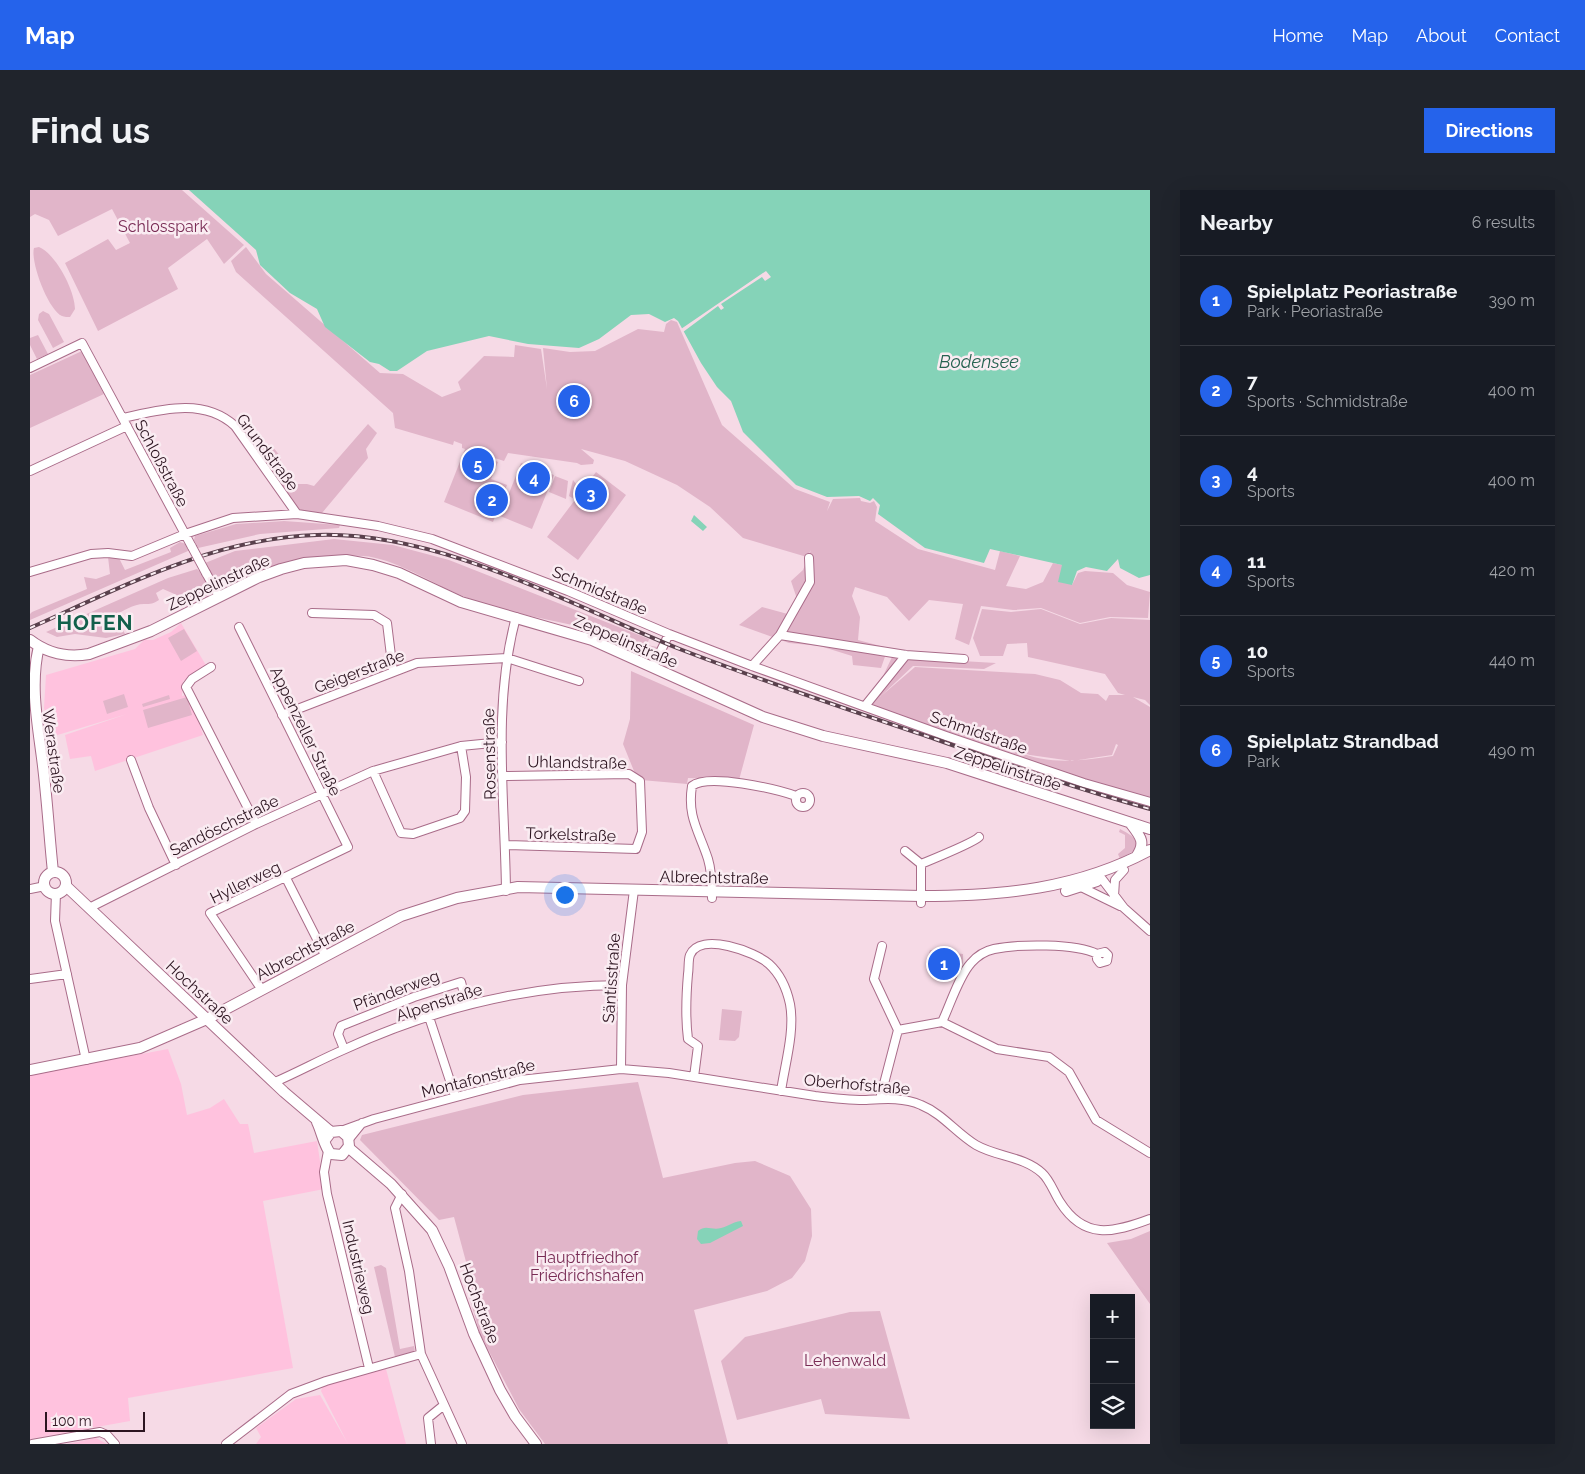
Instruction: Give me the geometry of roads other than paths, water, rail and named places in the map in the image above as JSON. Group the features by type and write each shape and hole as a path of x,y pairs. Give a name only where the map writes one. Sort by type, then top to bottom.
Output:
{"main road":[{"name":"Zeppelinstraße","path":"34,642 61,654 79,656 88,654 151,631 219,596 281,569 304,563 346,560 399,573 461,602 592,640 763,717 823,736 947,763 1150,829"},
{"name":"Werastraße","path":"34,642 30,695 42,758 53,872"},
{"path":"1130,824 1142,841 1143,848 1136,858"},
{"name":"Albrechtstraße","path":"30,1067 86,1057 148,1039 154,1041 207,1019 401,916 457,898 506,891 514,893 921,900 1016,899 1081,887 1150,850"},
{"name":"Albrechtstraße","path":"921,900 1020,892 1066,884 1124,870 1150,858"},
{"path":"53,872 63,876 66,886 61,892 50,892 45,886 46,877 53,872"},
{"name":"Hochstraße","path":"66,886 274,1082 332,1134 341,1150 363,1162 402,1194 432,1230 450,1266 474,1334 500,1390 515,1416 536,1444"},
{"path":"332,1134 341,1150"}],"street":[{"name":"Schloßstraße","path":"30,368 82,343 219,596"},
{"name":"Grundstraße","path":"123,418 175,407 209,412 227,418 235,426 297,514"},
{"path":"30,471 127,426"},
{"name":"Schmidstraße","path":"30,572 91,554 108,553 132,556 185,534 233,518 297,514 378,526 432,538 568,590 669,634 752,666 1059,775 1150,802"},
{"path":"752,666 780,635 810,582 809,558"},
{"path":"312,613 374,614 387,622 393,672"},
{"name":"Rosenstraße","path":"506,891 502,700 507,658 516,618"},
{"name":"Appenzeller Straße","path":"239,627 348,847"},
{"path":"653,668 669,634"},
{"path":"780,635 906,655 964,659"},
{"path":"865,706 906,655"},
{"path":"507,658 579,681"},
{"name":"Geigerstraße","path":"282,716 417,663 507,658"},
{"path":"211,667 192,679 186,687 256,824"},
{"name":"Sandöschstraße","path":"89,908 256,824 373,771 461,746 502,742"},
{"path":"373,771 401,832 412,834 460,818 465,811 466,777 461,746"},
{"path":"131,760 149,808 176,865"},
{"name":"Uhlandstraße","path":"503,776 620,774 635,777 640,781 642,832 636,849"},
{"path":"712,895 711,871 692,820 690,808 692,786 696,782 730,782 796,796"},
{"path":"921,864 964,844 975,841 979,837"},
{"name":"Torkelstraße","path":"505,846 636,849"},
{"name":"Hyllerweg","path":"262,990 210,913 348,847"},
{"path":"905,851 921,864"},
{"path":"921,864 921,900"},
{"path":"1114,896 1115,880 1124,870"},
{"path":"1101,876 1124,908 1150,931"},
{"path":"1101,876 1100,888 1104,898"},
{"path":"286,878 325,955"},
{"path":"30,889 45,886"},
{"path":"1081,887 1124,908"},
{"path":"56,893 55,921 86,1057"},
{"name":"Säntisstraße","path":"621,1069 622,985 633,894"},
{"path":"694,1077 698,1046 688,1039 685,1012 690,955 696,948 707,944 731,946 752,953 769,963 778,973 785,986 791,1013 781,1091"},
{"path":"880,1099 898,1030 874,979 882,946"},
{"path":"942,1022 970,964 981,954 993,949 1035,946 1090,950 1098,954"},
{"path":"30,979 67,974"},
{"name":"Pfänderweg","path":"344,1049 338,1034 341,1026 414,996 461,982 467,1005"},
{"name":"Alpenstraße","path":"274,1082 344,1049 429,1017 467,1005 538,990 587,985 622,985"},
{"path":"429,1017 455,1096"},
{"path":"898,1030 942,1022 997,1049 1049,1056 1062,1064 1076,1083 1096,1120 1150,1153"},
{"name":"Montafonstraße","path":"332,1134 362,1123 455,1096 520,1080 621,1069 694,1077 781,1091"},
{"name":"Oberhofstraße","path":"781,1091 838,1099 880,1099 918,1104 940,1114 963,1136 977,1145 1026,1162 1043,1174 1068,1214 1082,1226 1105,1231 1119,1229 1150,1219"},
{"path":"341,1150 362,1123"},
{"name":"Industrieweg","path":"341,1150 324,1172 369,1368"},
{"path":"402,1194 395,1208 409,1271 421,1354 462,1444"},
{"path":"226,1444 291,1394 369,1368 421,1354"},
{"path":"431,1444 428,1418 444,1405"},
{"path":"32,1444 100,1432 108,1435 115,1444"}],"water":[{"name":"Bodensee","path":"189,190 1150,190 1150,575 1139,578 1120,568 1118,559 1107,571 1086,567 1077,571 1072,585 1058,582 1062,565 990,549 984,563 925,548 878,514 880,505 873,498 870,501 859,496 827,497 796,485 743,432 731,401 717,387 701,363 678,321 674,318 665,322 649,314 631,315 599,339 579,348 528,344 489,336 427,351 397,371 390,371 379,364 370,362 325,327 317,309 290,293 260,265 256,250"},
{"path":"694,515 707,527 703,531 691,521"},
{"path":"741,1221 743,1226 710,1243 701,1244 697,1239 698,1231 701,1229 718,1229"}],"railway":[{"path":"30,628 134,581 205,555 279,538 317,535 363,537 409,545 455,557 546,591 677,648 741,672 1042,776 1150,809"}],"place":[{"name":"Spielplatz Strandbad","path":"574,401"},
{"name":"10","path":"478,464"},
{"name":"11","path":"534,478"},
{"name":"4","path":"591,494"},
{"name":"7","path":"492,500"},
{"name":"Spielplatz Peoriastraße","path":"944,964"}],"district":[{"name":"HOFEN","path":"95,623"}],"park label":[{"name":"Schlosspark","path":"163,226"},
{"name":"Hauptfriedhof Friedrichshafen","path":"587,1266"},
{"name":"Lehenwald","path":"845,1360"}]}
